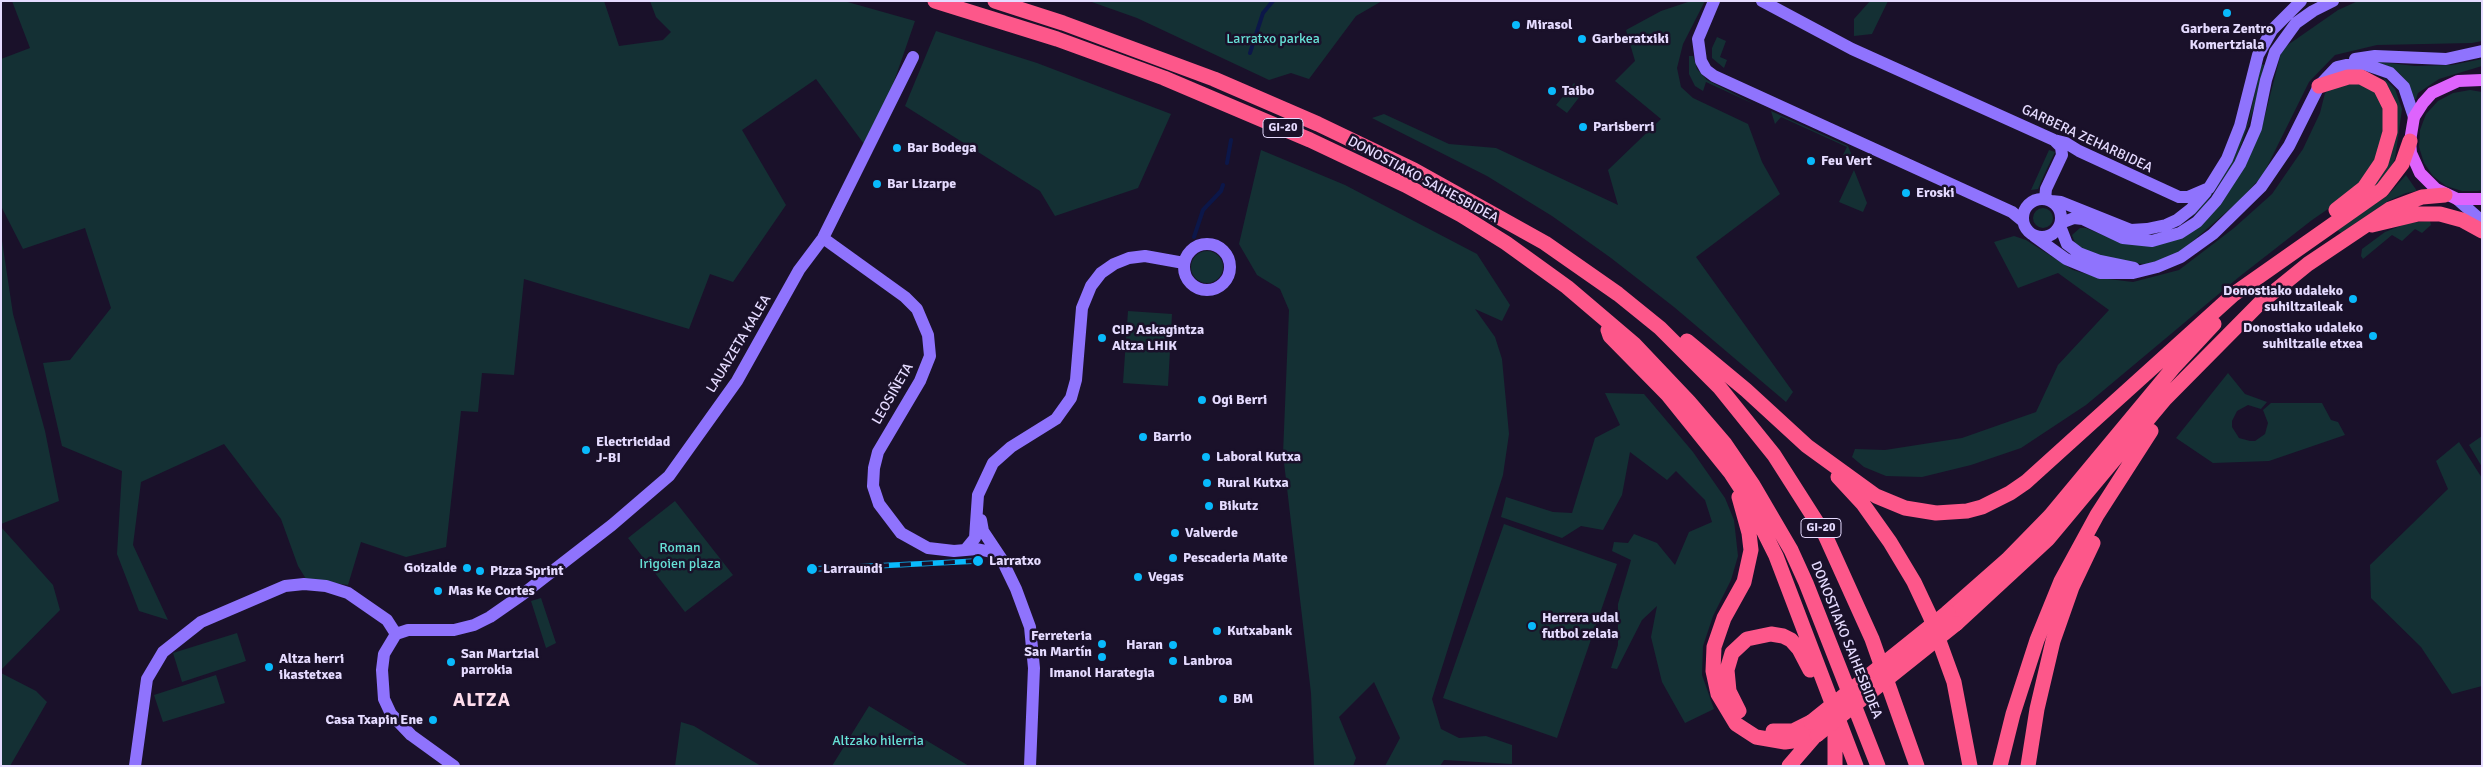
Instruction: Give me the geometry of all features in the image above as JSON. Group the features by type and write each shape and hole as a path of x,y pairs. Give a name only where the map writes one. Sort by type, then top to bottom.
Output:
{"highway":[{"name":"DONOSTIAKO SAIHESBIDEA","path":"935,1 1057,39 1164,78 1310,140 1405,185 1469,220 1534,262 1601,314 1634,344 1690,402 1725,444 1767,508 1791,550 1821,616 1878,766"},
{"name":"DONOSTIAKO SAIHESBIDEA","path":"995,1 1063,23 1214,79 1318,124 1414,170 1545,243 1618,294 1660,328 1708,375 1764,441 1825,535 1872,639 1917,766"},
{"path":"1807,446 1876,496 1905,508 1944,513 1982,507 2010,493 2026,482 2277,254 2364,188 2381,163 2390,125 2390,107 2385,93 2374,82 2361,77 2348,76 2319,86"},
{"path":"2234,294 2382,190 2402,164 2410,141"},
{"path":"1789,766 1814,728 2048,539 2165,399 2260,303 2308,264 2400,204 2422,197 2451,197"},
{"path":"2359,229 2407,216 2428,214 2451,217 2482,231"},
{"path":"1952,618 1986,580 2050,516 2173,368 2228,310 2280,261"},
{"path":"1601,314 1610,336 1668,395 1730,472 1747,498 1776,556 1856,766"},
{"path":"1660,328 1684,339 1714,363 1807,446 1863,504 1890,542 1914,582 1930,616 1954,682 1970,766"},
{"path":"2000,766 2013,714 2037,640 2062,581 2097,515 2162,414 2194,371"},
{"path":"2028,766 2037,709 2053,641 2072,587 2099,528 2162,414"},
{"path":"1730,472 1745,516 1751,550 1744,582 1724,618 1714,647 1713,671 1718,694 1736,724 1756,737 1785,742 1807,739 1814,728"},
{"path":"1814,728 1776,732 1758,728 1744,718 1732,700 1726,679 1728,662 1738,645 1747,639 1772,634 1791,640 1805,656 1847,766"},
{"path":"1835,734 1835,766"}],"main road":[{"path":"2479,78 2458,80 2432,93 2422,103 2414,117 2410,141 2413,158 2420,173 2436,189 2451,197 2482,199"}],"street":[{"name":"GARBERA ZEHARBIDEA","path":"1762,1 1852,48 2054,140 2066,143 2079,152 2179,197 2188,197 2210,188"},
{"path":"2302,1 2272,30 2258,55 2240,126 2227,159 2210,188 2191,209 2177,220 2166,225 2130,230 2110,224 2061,202 2036,200 2029,204 2024,212 2023,221 2026,230 2066,259 2088,270 2122,274 2168,263 2192,250 2237,212 2262,187 2289,146 2319,86 2337,67 2364,57 2446,59 2482,51"},
{"path":"2070,247 2068,234 2076,225 2084,224 2123,238 2152,241 2180,233 2196,222 2216,201 2240,164 2256,128 2266,80 2275,52 2296,23 2313,11 2333,1"},
{"path":"1716,2 1698,39 1698,51 1706,70 1714,76 2003,208 2023,221"},
{"name":"LAUAIZETA KALEA","path":"396,634 408,630 454,630 474,624 524,594 619,519 669,476 737,381 799,270 823,238 913,57"},
{"path":"2337,67 2364,64 2390,73 2404,86 2414,117"},
{"path":"2054,140 2061,147 2062,155 2046,189 2048,200 2060,210 2063,237 2070,247 2100,261 2144,270"},
{"path":"2451,197 2482,221"},
{"path":"2034,236 2048,237 2061,225 2078,218 2087,220 2104,230"},
{"name":"LEOSIÑETA","path":"823,238 905,297 917,309 928,335 930,356 920,381 878,452 874,468 873,486 878,504 901,533 916,543 940,551 966,549 986,550 996,553"},
{"path":"966,549 975,538 977,531 976,507 978,495 987,474 1000,455 1046,427 1065,408 1076,380 1079,337 1085,296 1101,273 1114,264 1129,258 1145,256 1184,263"},
{"path":"966,549 975,546 986,535 985,496 987,474"},
{"path":"976,507 986,535 1016,589 1030,627 1034,668 1030,766"},
{"path":"135,766 147,679 163,652 201,622 285,586 304,584 326,586 348,592 387,620 396,634 384,654 382,670 384,699 391,714 411,735 454,766"}],"green space":[{"path":"12,1 604,1 619,46 663,40 671,32 656,17 650,1 844,1 915,21 889,96 864,144 816,79 742,130 786,205 733,282 710,274 689,329 524,279 514,375 482,373 478,412 461,411 446,547 406,557 361,542 348,585 306,579 298,566 281,519 224,444 141,482 133,545 168,620 139,611 117,554 122,471 62,446 43,363 70,360 111,308 85,228 23,249 1,206 1,59 30,48"},
{"name":"Larratxo parkea","path":"1089,1 1382,1 1356,16 1309,79 1291,73 1269,80 1137,18"},
{"path":"1691,1 1705,1 1683,44 1677,68 1681,87 1693,98 1748,124 1762,162 1780,194 1696,257 1793,392 1786,402 1674,307 1611,258 1552,216 1487,176 1372,118 1384,114 1449,144 1496,148 1618,205 1608,170 1661,119 1615,81 1635,61 1626,30 1661,11"},
{"path":"1870,1 1888,1 1872,34 1854,36 1854,19"},
{"path":"2358,1 2482,1 2482,41 2472,43 2377,45 2335,55 2309,82 2263,175 2239,201 2178,254 2147,264 2121,263 2077,249 2072,235 2080,228 2086,228 2105,236 2162,242 2201,216 2262,127 2282,49 2338,10"},
{"path":"936,31 1037,63 1171,114 1138,188 1055,216 1040,191 905,106"},
{"path":"1717,37 1726,41 1720,57 1727,60 1724,68 1712,58 1712,48"},
{"path":"1689,56 1693,56 1697,69 1707,80 1756,105 1706,82 1703,91 1695,86 1689,74"},
{"path":"2482,59 2482,66 2439,79 2418,93 2416,99 2413,99 2406,81 2400,74 2390,67 2371,61 2415,66 2452,65"},
{"path":"2261,64 2264,65 2255,105 2235,162 2204,206 2193,216 2166,227 2230,165 2249,120"},
{"path":"2383,77 2395,89 2402,109 2395,159 2388,173 2375,187 2372,186 2395,101"},
{"path":"2343,80 2371,84 2386,105 2381,146 2369,173 2350,194 2312,220 2239,277 2086,405 2021,448 1971,465 1922,477 1886,476 1864,467 1852,457 1855,449 1885,450 1962,438 2036,412 2058,365 2109,310 2058,273 2018,288 1994,242 2014,236 2026,240 2073,270 2100,278 2133,282 2179,270 2234,228 2272,194 2303,149 2320,113 2325,93"},
{"path":"1574,83 1584,91 1567,113 1556,105"},
{"path":"2470,90 2482,92 2482,190 2462,191 2446,186 2433,176 2424,163 2419,147 2420,130 2426,114 2438,101 2453,93"},
{"path":"1771,111 1848,146 1853,158 1843,155 1847,147 1781,117 1775,124"},
{"path":"1261,150 1345,185 1477,254 1510,305 1502,321 1475,309 1495,337 1502,359 1509,434 1503,475 1432,699 1441,729 1459,738 1486,736 1512,745 1512,764 1444,760 1440,766 1385,766 1400,738 1374,682 1339,717 1356,758 1353,766 1314,766 1311,693 1283,454 1289,310 1280,289 1257,275 1239,244"},
{"path":"2049,150 2055,152 2038,189 2031,190"},
{"path":"1854,170 1867,203 1863,212 1839,202"},
{"path":"2406,175 2417,191 2406,193 2388,201 2341,233 2336,229 2387,196"},
{"path":"2043,208 2050,211 2053,218 2050,225 2043,228 2036,225 2033,218 2036,211"},
{"path":"2430,221 2431,225 2422,233 2415,229 2402,241 2392,235 2363,259 2361,256 2362,249 2385,232 2408,223"},
{"path":"1,234 13,314 45,431 59,501 1,524"},
{"path":"1207,251 1213,252 1218,256 1222,261 1222,273 1218,278 1213,282 1207,283 1201,282 1196,278 1192,273 1191,267 1192,261 1196,256 1201,252"},
{"path":"1128,311 1172,314 1168,386 1123,383"},
{"path":"2228,373 2245,394 2267,402 2261,409 2248,405 2237,411 2232,421 2232,427 2239,438 2255,441 2265,434 2268,423 2263,410 2271,403 2322,403 2331,420 2338,422 2345,435 2269,461 2213,463 2176,438"},
{"path":"1605,393 1644,394 1693,452 1725,498 1734,520 1738,556 1731,580 1713,616 1703,646 1702,675 1714,709 1685,723 1662,682 1651,637 1657,606 1642,620 1617,669 1611,668 1618,645 1618,604 1631,560 1612,551 1614,542 1628,543 1634,534 1657,543 1675,565 1689,532 1712,522 1705,500 1676,471 1667,480 1630,452 1622,495 1603,530 1581,526 1562,538 1501,517 1506,497 1553,512 1572,513 1595,438 1620,425"},
{"path":"2482,436 2482,467 2469,445"},
{"path":"2459,442 2482,478 2482,686 2452,694 2421,647 2371,598 2370,565 2448,489 2436,461"},
{"name":"Roman Irigoien plaza","path":"675,501 733,575 685,612 628,538"},
{"name":"Herrera udal futbol zelaia","path":"1504,524 1617,564 1557,738 1443,698"},
{"path":"1,527 53,585 60,610 1,670"},
{"path":"541,598 556,643 546,648 531,601"},
{"path":"237,633 246,661 182,682 173,653"},
{"path":"1,673 36,691 47,702 10,766 1,766"},
{"path":"216,675 225,703 163,722 154,695"},
{"name":"Altzako hilerria","path":"869,706 969,766 832,766"},
{"path":"681,722 694,726 761,766 675,766"}],"waterway":[{"path":"1250,53 1263,13 1273,1"},
{"path":"1227,163 1231,140"},
{"path":"1194,237 1203,210 1221,191 1223,185"}],"railway":[{"path":"812,569 978,561"}],"place":[{"name":"Garbera Zentro Komertziala","path":"2227,13"},
{"name":"Mirasol","path":"1516,25"},
{"name":"Garberatxiki","path":"1582,39"},
{"name":"Taibo","path":"1552,91"},
{"name":"Parisberri","path":"1583,127"},
{"name":"Bar Bodega","path":"897,148"},
{"name":"Feu Vert","path":"1811,161"},
{"name":"Bar Lizarpe","path":"877,184"},
{"name":"Eroski","path":"1906,193"},
{"name":"Donostiako udaleko suhiltzaileak","path":"2353,299"},
{"name":"Donostiako udaleko suhiltzaile etxea","path":"2373,336"},
{"name":"CIP Askagintza Altza LHIK","path":"1102,338"},
{"name":"Ogi Berri","path":"1202,400"},
{"name":"Barrio","path":"1143,437"},
{"name":"Electricidad J-BI","path":"586,450"},
{"name":"Laboral Kutxa","path":"1206,457"},
{"name":"Rural Kutxa","path":"1207,483"},
{"name":"Bikutz","path":"1209,506"},
{"name":"Valverde","path":"1175,533"},
{"name":"Pescaderia Maite","path":"1173,558"},
{"name":"Larratxo","path":"978,561"},
{"name":"Goizalde","path":"467,568"},
{"name":"Larraundi","path":"812,569"},
{"name":"Pizza Sprint","path":"480,571"},
{"name":"Vegas","path":"1138,577"},
{"name":"Mas Ke Cortes","path":"438,591"},
{"name":"Herrera udal futbol zelaia","path":"1532,626"},
{"name":"Kutxabank","path":"1217,631"},
{"name":"Ferreteria San Martín","path":"1102,644"},
{"name":"Haran","path":"1173,645"},
{"name":"Imanol Harategia","path":"1102,657"},
{"name":"Lanbroa","path":"1173,661"},
{"name":"San Martzial parrokia","path":"451,662"},
{"name":"Altza herri ikastetxea","path":"269,667"},
{"name":"BM","path":"1223,699"},
{"name":"Casa Txapin Ene","path":"433,720"}],"district":[{"name":"ALTZA","path":"482,701"}]}
